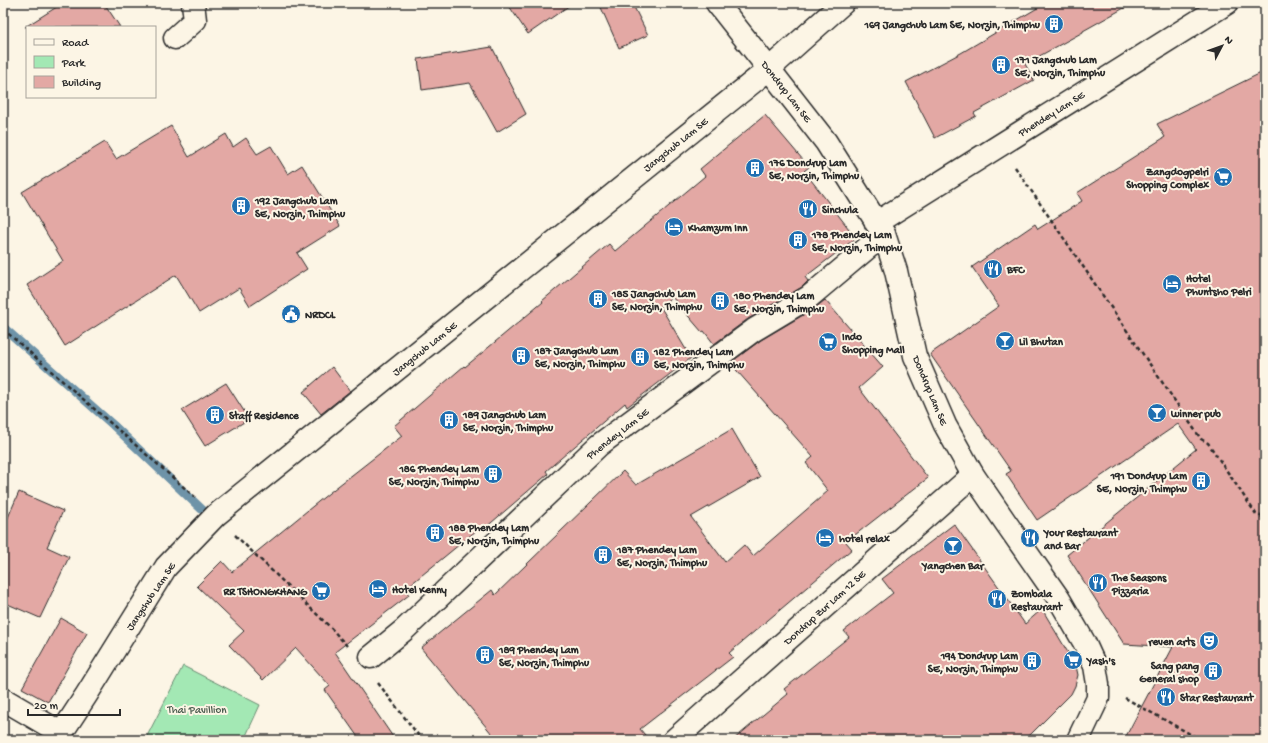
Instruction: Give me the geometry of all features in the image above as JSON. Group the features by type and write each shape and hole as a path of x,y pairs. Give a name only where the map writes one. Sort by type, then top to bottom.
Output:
{"main road":[{"path":"175,38 195,20 193,3"},
{"name":"Dondrup Lam SE","path":"717,3 826,142 880,229 896,272 915,356 945,425 974,475 1060,599 1084,642 1094,666 1098,684 1098,698 1078,740"},
{"name":"Jangchub Lam SE","path":"59,736 166,567 216,515 769,69 843,3"},
{"name":"Phendey Lam SE","path":"361,654 404,630 599,445 754,330 809,297 880,229 1000,145 1227,3"},
{"name":"Dondrup Zur Lam 12 SE","path":"674,740 974,475"},
{"path":"3,698 59,736"}],"path":[{"path":"1000,145 1201,439 1208,443 1256,514 1265,518"},
{"path":"3,329 216,515 331,628 361,654"},
{"path":"376,680 422,740"},
{"path":"1098,684 1200,740"}],"green space":[{"name":"Thai Pavillion","path":"183,666 260,705 244,740 145,740"}],"building":[{"path":"63,3 104,3 119,26 27,26"},
{"path":"507,3 573,3 528,34"},
{"path":"599,3 632,3 648,35 619,48"},
{"path":"1046,3 1133,3 1025,64 1034,80 974,113 976,116 935,138 906,82 961,53"},
{"path":"492,47 526,114 497,132 470,83 422,90 418,59"},
{"path":"1265,71 1265,740 1124,740 1173,647 1124,644 1067,555 1196,449 1178,424 1037,520 1006,474 1011,471 930,354 999,306 972,267 1035,224 1038,229 1082,201 1077,193 1165,137 1157,124"},
{"path":"765,115 809,167 804,171 856,238 805,277 808,281 802,287 748,319 714,344 704,331 702,332 672,297 660,306 691,358 627,407 625,403 546,471 548,474 484,529 482,526 405,589 409,595 335,652 395,740 360,740 325,690 330,686 296,648 263,680 229,645 244,631 197,586 222,561 232,572 402,436 394,426 464,366 465,367 543,302 542,301 609,244 615,251 705,176 700,169"},
{"path":"171,126 189,157 226,134 233,147 246,138 257,154 271,146 288,174 302,165 340,226 297,253 307,269 250,306 239,288 199,313 176,275 65,346 27,285 63,261 22,192 105,142 116,159"},
{"path":"825,300 883,367 859,388 928,478 846,542 852,549 729,653 733,657 640,729 649,740 497,740 421,648 492,590 495,595 623,471 636,485 732,429 760,477 691,517 725,562 744,545 753,556 828,491 806,463 813,457 730,363 761,340 815,308"},
{"path":"332,367 350,391 321,414 303,392"},
{"name":"Staff Residence","path":"226,383 249,419 205,446 182,410"},
{"path":"19,492 63,511 47,547 69,557 40,618 3,602 3,529"},
{"path":"954,524 1025,624 1042,609 1076,666 1078,675 1071,694 1025,740 733,740 788,694 784,689 849,637 844,631 893,593 882,579"},
{"path":"61,618 87,633 48,702 22,688"}],"waterway":[{"path":"3,327 113,425 211,518"}],"place":[{"name":"169 Jangchub Lam SE, Norzin, Thimphu","path":"1054,24"},
{"name":"171 Jangchub Lam SE, Norzin, Thimphu","path":"1001,65"},
{"name":"176 Dondrup Lam SE, Norzin, Thimphu","path":"755,168"},
{"name":"Zangdogpelri Shopping Complex","path":"1223,177"},
{"name":"192 Jangchub Lam SE, Norzin, Thimphu","path":"241,206"},
{"name":"Sinchula","path":"808,209"},
{"name":"Khamzum Inn","path":"674,227"},
{"name":"178 Phendey Lam SE, Norzin, Thimphu","path":"798,240"},
{"name":"BFC","path":"993,269"},
{"name":"Hotel Phuntsho Pelri","path":"1172,284"},
{"name":"185 Jangchub Lam SE, Norzin, Thimphu","path":"598,299"},
{"name":"180 Phendey Lam SE, Norzin, Thimphu","path":"720,301"},
{"name":"NRDCL","path":"291,314"},
{"name":"Lil Bhutan","path":"1005,341"},
{"name":"Indo Shopping Mall","path":"828,342"},
{"name":"187 Jangchub Lam SE, Norzin, Thimphu","path":"521,356"},
{"name":"182 Phendey Lam SE, Norzin, Thimphu","path":"640,357"},
{"name":"winner pub","path":"1157,413"},
{"name":"Staff Residence","path":"215,415"},
{"name":"189 Jangchub Lam SE, Norzin, Thimphu","path":"449,420"},
{"name":"186 Phendey Lam SE, Norzin, Thimphu","path":"493,474"},
{"name":"191 Dondrup Lam SE, Norzin, Thimphu","path":"1201,481"},
{"name":"188 Phendey Lam SE, Norzin, Thimphu","path":"435,533"},
{"name":"hotel relax","path":"825,538"},
{"name":"Your Restaurant and Bar","path":"1030,538"},
{"name":"Yangchen Bar","path":"953,546"},
{"name":"187 Phendey Lam SE, Norzin, Thimphu","path":"603,555"},
{"name":"The Seasons Pizzaria","path":"1098,583"},
{"name":"Hotel Kenny","path":"378,589"},
{"name":"RR TSHONGKHANG","path":"321,591"},
{"name":"Zombala Restaurant","path":"997,599"},
{"name":"reven arts","path":"1209,641"},
{"name":"189 Phendey Lam SE, Norzin, Thimphu","path":"485,655"},
{"name":"Yash's","path":"1073,660"},
{"name":"194 Dondrup Lam SE, Norzin, Thimphu","path":"1032,661"},
{"name":"Sang pang General shop","path":"1213,671"},
{"name":"Star Restaurant","path":"1166,697"}]}
